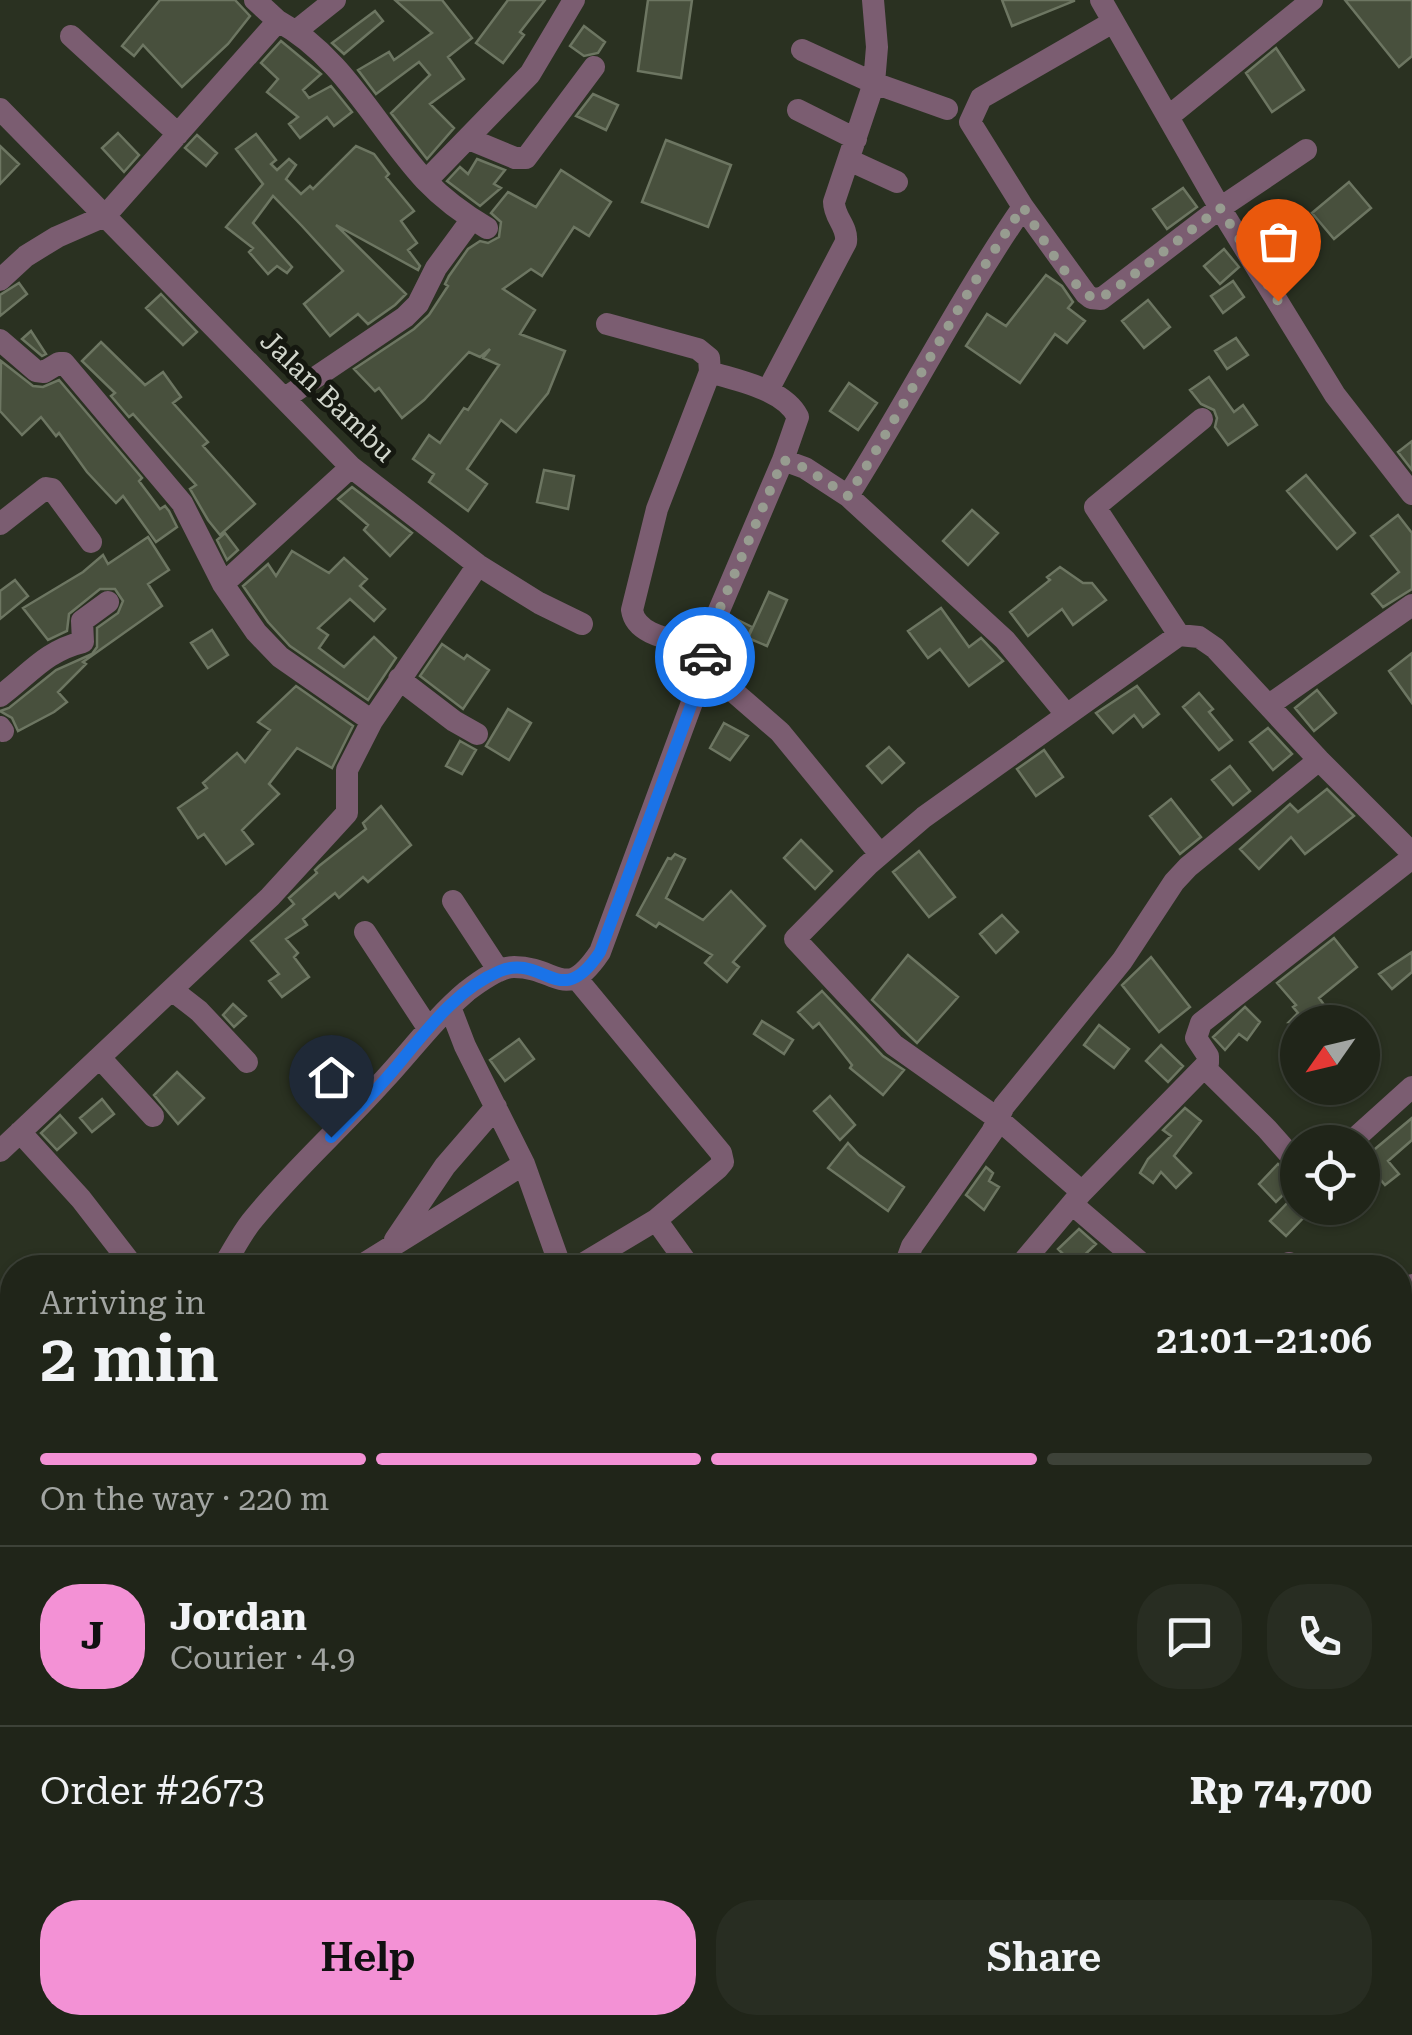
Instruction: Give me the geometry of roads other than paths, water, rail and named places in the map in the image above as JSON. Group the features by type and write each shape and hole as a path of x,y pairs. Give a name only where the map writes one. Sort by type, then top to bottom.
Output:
{"street":[{"path":"255,0 338,68 426,181 480,224 441,259 418,304 406,317 285,398"},
{"path":"0,280 26,256 57,236 104,216 178,134 287,26 335,0"},
{"path":"768,390 846,242 848,231 834,210 874,83 877,47 873,0"},
{"path":"1100,0 1220,208 1335,395 1412,494"},
{"path":"1168,117 1312,0"},
{"path":"426,181 530,74 561,6"},
{"path":"1113,22 980,98 970,122 976,138 1086,294 1095,299 1110,293 1220,208 1306,150"},
{"path":"71,36 178,134"},
{"path":"802,50 874,83 947,109"},
{"path":"469,138 514,158 526,158 594,67"},
{"name":"Jalan Bambu","path":"0,109 351,467 478,565 582,624"},
{"path":"798,110 897,182"},
{"path":"848,496 989,256 1023,207"},
{"path":"607,324 698,349 709,358 710,372 657,509 633,618 642,629 704,658 780,732 880,854"},
{"path":"0,340 36,372 64,363 182,503 223,584 256,632 280,658 372,722"},
{"path":"230,1255 251,1223 428,1028 468,990 499,971 514,967 576,979 600,952 704,658 798,415 768,390 710,372"},
{"path":"1180,635 1095,508 1202,418"},
{"path":"783,460 805,468 848,496 1005,640 1066,714"},
{"path":"223,584 351,467"},
{"path":"0,524 46,488 52,489 90,542"},
{"path":"0,1151 270,898 346,813 347,770 372,722 478,565"},
{"path":"0,696 18,683 28,669 65,646 82,642 82,622 108,602"},
{"path":"1270,705 1412,606"},
{"path":"1029,1255 1077,1198 1204,1068 1208,1056 1196,1038 1202,1023 1412,855 1214,648 1199,637 1180,635 924,817 880,854 795,939 894,1045 998,1118 1077,1198 1133,1255"},
{"path":"399,680 454,722 477,734"},
{"path":"909,1255 992,1132 1004,1106 1122,961 1181,874 1319,760"},
{"path":"453,901 499,971"},
{"path":"366,932 428,1028"},
{"path":"576,979 721,1153 723,1162 617,1255"},
{"path":"172,990 199,1011 248,1062"},
{"path":"450,1008 524,1164 556,1255"},
{"path":"100,1059 153,1116"},
{"path":"1204,1068 1280,1144"},
{"path":"1370,1125 1412,1087"},
{"path":"390,1247 445,1166 496,1107"},
{"path":"20,1132 81,1198 125,1255"},
{"path":"377,1255 524,1164"},
{"path":"656,1220 681,1255"}]}
